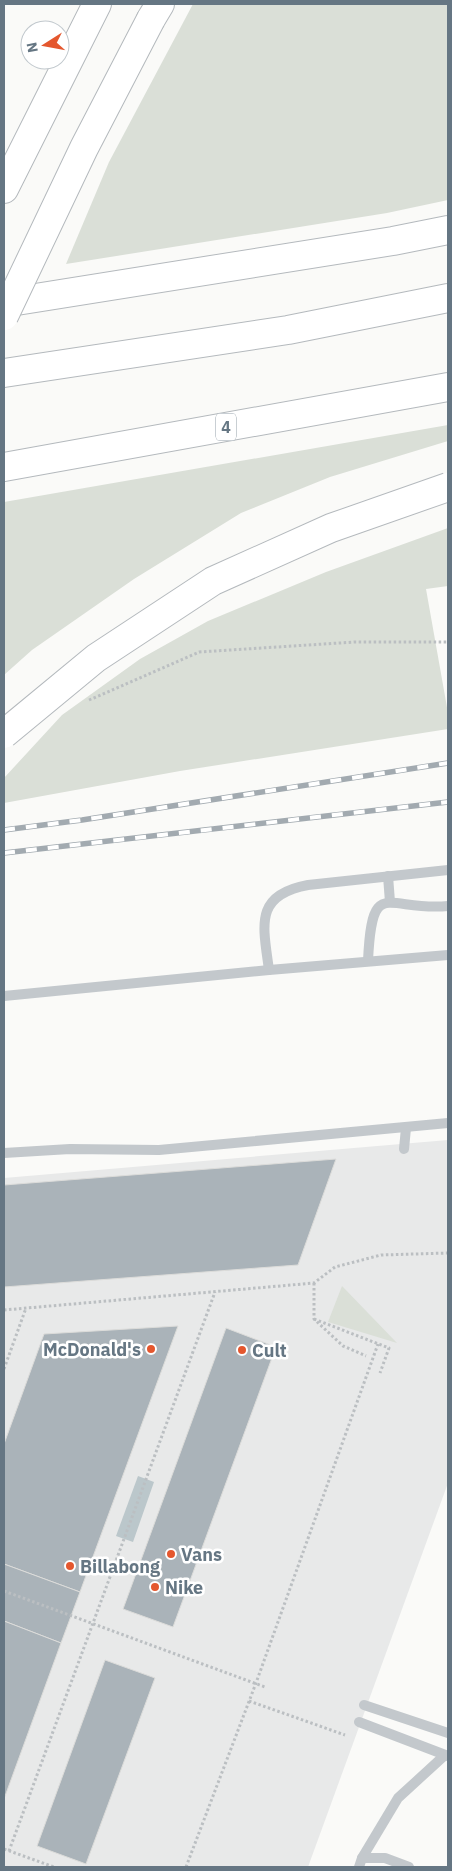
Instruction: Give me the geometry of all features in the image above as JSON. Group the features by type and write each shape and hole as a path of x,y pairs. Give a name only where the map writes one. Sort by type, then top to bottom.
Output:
{"highway":[{"path":"4,189 97,4"},
{"path":"4,316 84,148 156,12"},
{"path":"4,303 383,243 448,230"},
{"path":"4,373 288,330 448,298"},
{"name":"4","path":"4,467 448,387"},
{"path":"4,734 96,658 213,581 331,528 448,487"}],"lane":[{"path":"270,970 265,936 265,920 269,906 278,895 290,888 448,870"},
{"path":"388,876 390,902"},
{"path":"368,962 370,927 374,913 381,904 390,902 430,907 448,906"},
{"path":"4,996 448,955"},
{"path":"4,1153 70,1149 158,1150 448,1124"},
{"path":"404,1149 406,1128"},
{"path":"364,1706 448,1733"},
{"path":"359,1722 447,1755 398,1798 361,1863"},
{"path":"361,1863 385,1858 410,1867"}],"path":[{"path":"81,700 91,700 199,652 355,642 448,642"},
{"path":"4,1310 314,1283 335,1267 381,1255 448,1253"},
{"path":"314,1283 314,1319 343,1346 366,1356"},
{"path":"9,1851 215,1292"},
{"path":"4,1369 26,1308"},
{"path":"314,1319 389,1348 380,1373"},
{"path":"186,1867 256,1683 378,1344"},
{"path":"4,1591 265,1686"},
{"path":"249,1700 350,1737"},
{"path":"4,1849 54,1867"}],"shaded area":[{"path":"193,4 448,4 448,200 387,213 66,264 109,162"},
{"path":"448,425 448,441 330,477 241,513 134,579 32,650 4,675 4,502"},
{"path":"448,528 448,586 426,589 448,713 448,729 180,771 4,803 4,778 62,715 140,659 208,621 326,572"},
{"path":"448,1140 448,1483 308,1867 4,1867 4,1178"},
{"path":"342,1286 397,1343 328,1322"},
{"path":"138,1476 154,1482 133,1542 116,1536"}],"building":[{"path":"336,1159 298,1265 4,1287 4,1185"},
{"path":"178,1326 80,1592 4,1564 4,1444 44,1334"},
{"path":"226,1328 276,1347 173,1627 123,1609"},
{"path":"4,1564 80,1592 61,1643 4,1621"},
{"path":"4,1621 61,1643 4,1799"},
{"path":"105,1660 155,1678 86,1864 37,1846"}],"railway":[{"path":"4,830 82,820 448,763"},
{"path":"4,853 448,802"}],"place":[{"name":"McDonald's","path":"151,1349"},
{"name":"Cult","path":"242,1350"},
{"name":"Vans","path":"171,1554"},
{"name":"Billabong","path":"70,1566"},
{"name":"Nike","path":"155,1587"}]}
